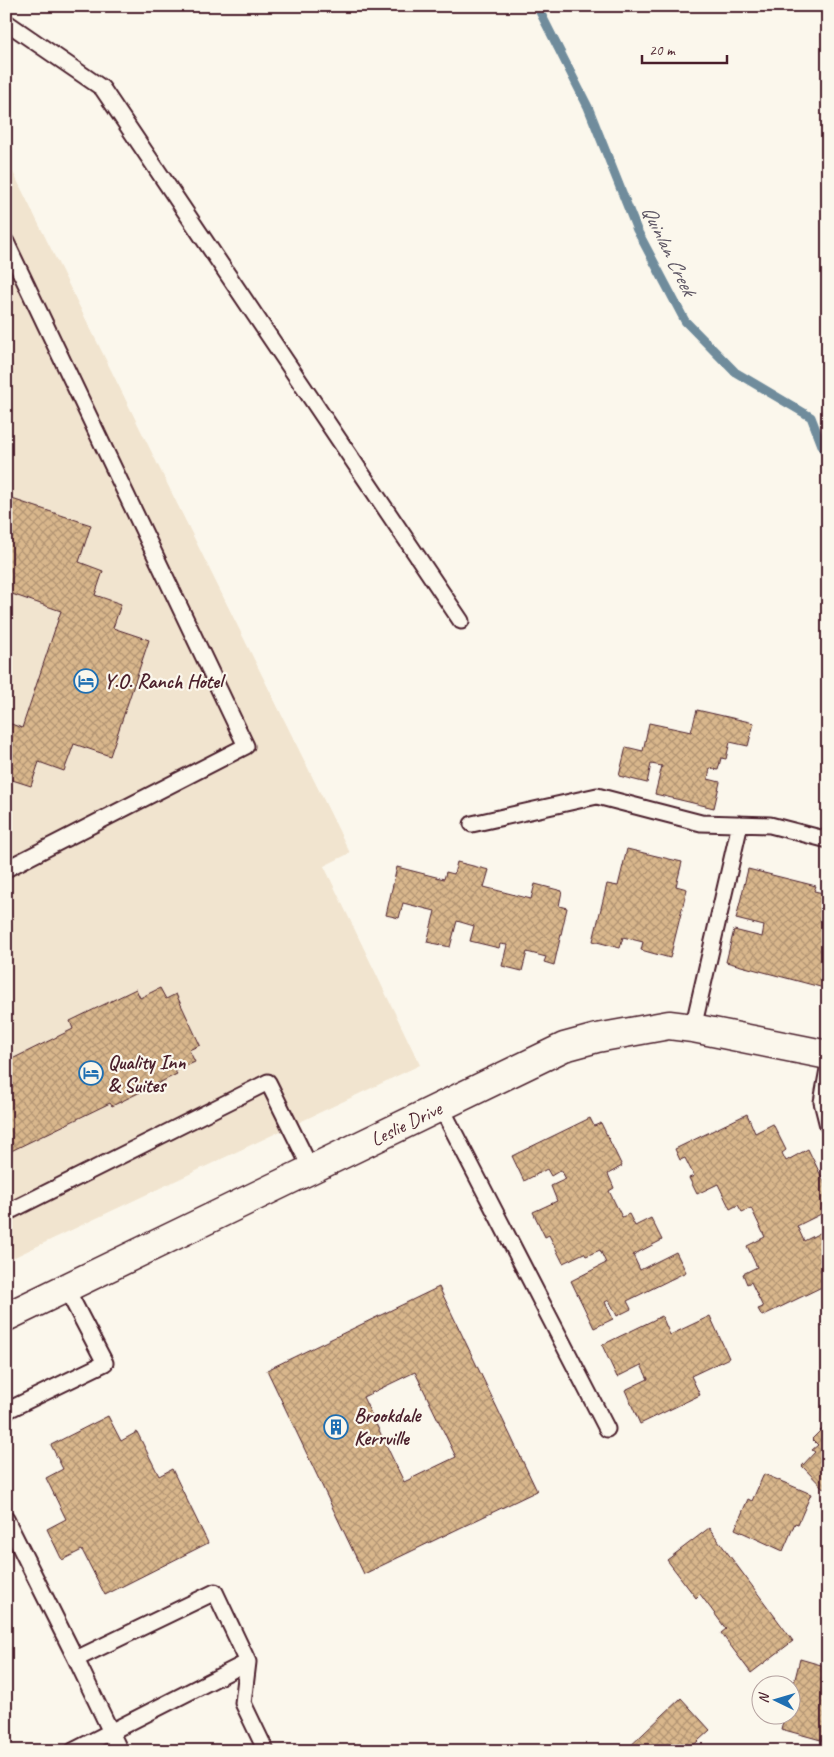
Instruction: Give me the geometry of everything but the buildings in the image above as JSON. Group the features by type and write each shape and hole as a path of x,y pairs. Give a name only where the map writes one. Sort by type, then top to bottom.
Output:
{"street":[{"name":"Leslie Drive","path":"6,1317 564,1047 597,1038 669,1026 693,1028 828,1056"}],"lane":[{"path":"6,22 102,88 461,620"},
{"path":"6,242 246,746 6,870"},
{"path":"472,824 597,796 701,823 770,825 828,840"},
{"path":"693,1028 740,824"},
{"path":"828,1069 822,1102 828,1126"},
{"path":"6,1212 268,1082 311,1170"},
{"path":"441,1107 607,1429"},
{"path":"6,1411 105,1363 66,1288"},
{"path":"6,1518 120,1751"},
{"path":"76,1659 215,1592 248,1662 244,1703 266,1751"},
{"path":"73,1751 248,1662"}],"shaded area":[{"path":"6,158 350,853 324,866 420,1065 6,1261"}],"waterway":[{"name":"Quinlan Creek","path":"537,6 588,107 637,230 685,321 735,372 811,417 828,461"}],"place":[{"name":"Y.O. Ranch Hotel","path":"86,681"},
{"name":"Quality Inn & Suites","path":"91,1073"},
{"name":"Brookdale Kerrville","path":"336,1427"}]}
